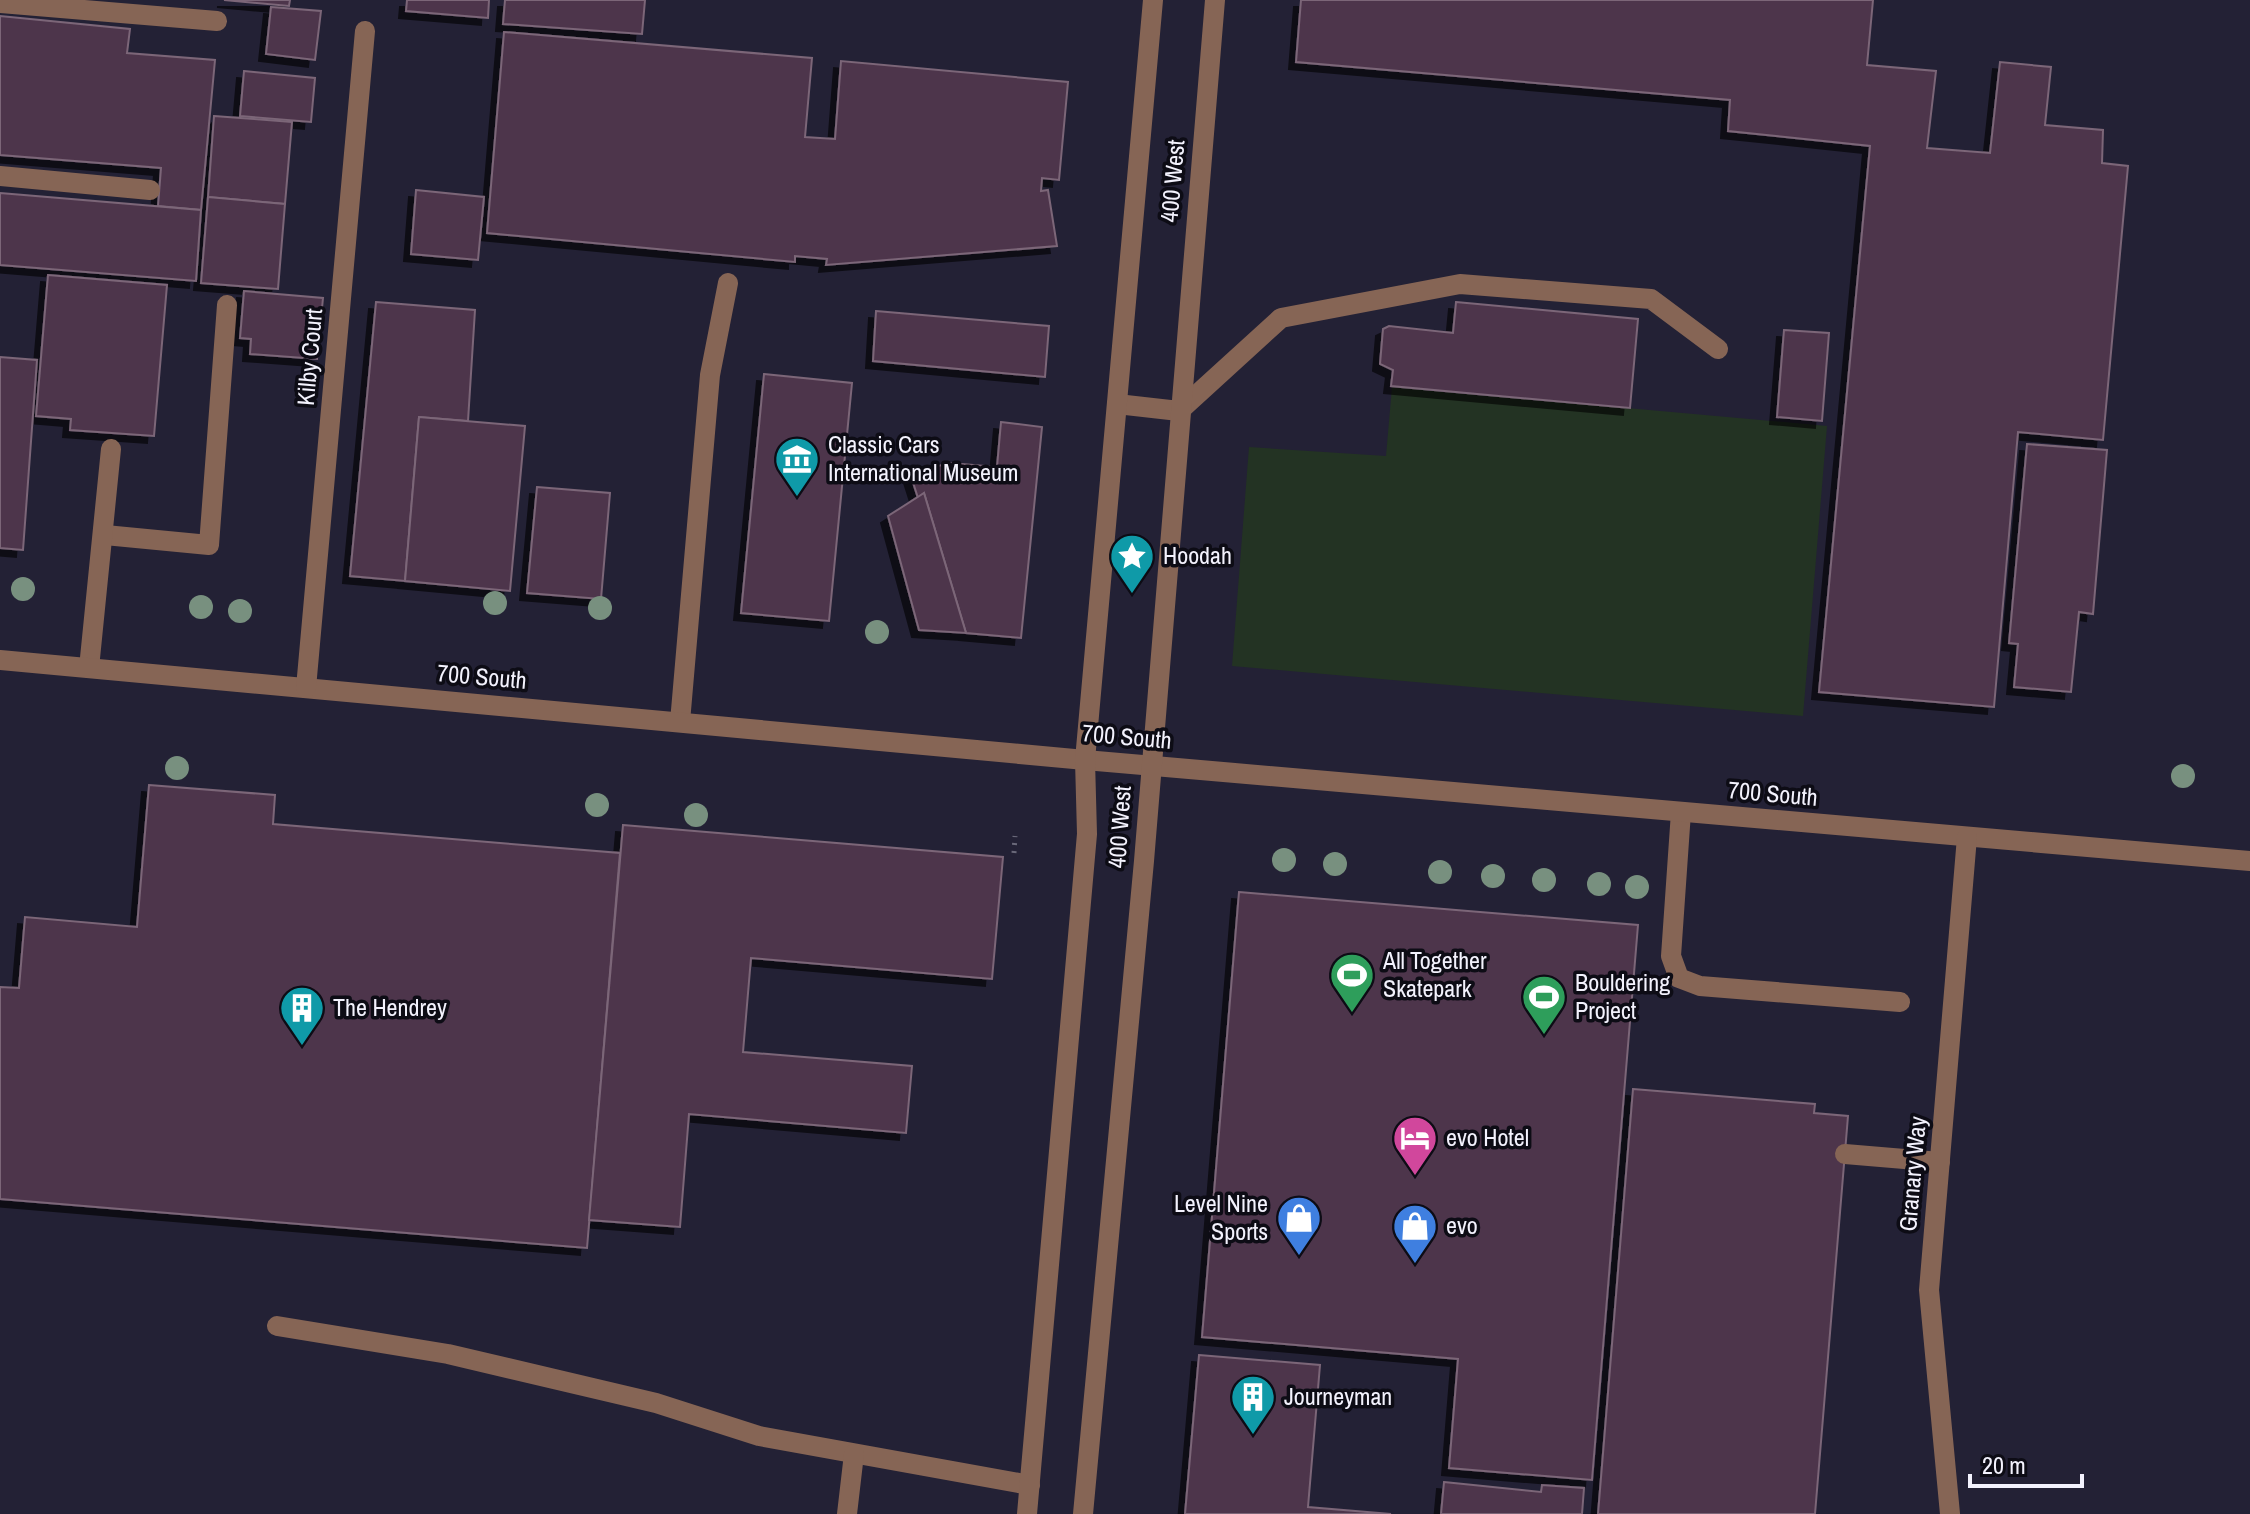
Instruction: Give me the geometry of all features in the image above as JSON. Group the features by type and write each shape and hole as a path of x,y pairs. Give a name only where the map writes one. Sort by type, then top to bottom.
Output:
{"street":[{"name":"400 West","path":"1027,1514 1087,834 1085,760 1153,0"},
{"name":"400 West","path":"1083,1514 1151,765 1215,0"},
{"path":"0,3 217,21"},
{"name":"Kilby Court","path":"306,688 365,31"},
{"path":"0,176 150,190"},
{"path":"680,722 710,375 728,283"},
{"path":"1117,404 1179,411 1281,318 1460,284 1651,299 1718,349"},
{"path":"105,535 209,545 227,305"},
{"path":"89,668 105,535 111,449"},
{"name":"700 South","path":"0,660 1085,760 2250,861"},
{"path":"1681,812 1671,956 1679,978 1700,986 1900,1002"},
{"name":"Granary Way","path":"1950,1514 1929,1290 1967,837"},
{"path":"1845,1154 1940,1162"},
{"path":"277,1326 448,1354 656,1403 759,1436 1030,1485"},
{"path":"847,1514 854,1454"}],"path":[{"path":"1014,853 1015,836"}],"green space":[{"path":"1392,387 1827,426 1803,716 1232,666 1249,447 1386,456"}],"building":[{"path":"224,0 290,0 289,6"},
{"path":"407,0 489,0 488,18 406,11"},
{"path":"505,0 645,0 642,34 503,24"},
{"path":"1301,0 1873,0 1867,65 1936,71 1927,148 1990,153 2000,62 2051,67 2045,125 2103,130 2102,163 2128,166 2103,440 2018,432 1994,707 1819,692 1870,146 1728,131 1730,100 1296,62"},
{"path":"271,7 321,11 315,60 266,54"},
{"path":"0,16 130,29 127,53 215,60 201,210 158,206 161,168 0,155"},
{"path":"504,32 812,58 805,137 835,139 841,61 1068,82 1059,180 1042,178 1041,191 1048,190 1057,246 826,265 827,259 795,256 795,262 487,233"},
{"path":"244,71 315,78 311,122 240,116"},
{"path":"214,116 292,122 285,204 208,197"},
{"path":"416,190 484,197 478,260 411,254"},
{"path":"0,193 201,210 196,281 0,265"},
{"path":"208,197 285,204 278,289 201,283"},
{"path":"48,275 167,285 154,436 70,430 71,419 36,416"},
{"path":"244,291 323,298 317,359 250,354 251,339 240,338"},
{"path":"376,302 475,310 468,421 419,417 405,581 350,576"},
{"path":"1456,302 1638,319 1630,408 1391,386 1393,370 1380,364 1383,329 1389,326 1453,333"},
{"path":"876,311 1049,326 1045,377 873,361"},
{"path":"1784,330 1829,333 1822,421 1777,417"},
{"path":"0,357 37,360 23,550 0,548"},
{"name":"Classic Cars International Museum","path":"764,374 852,383 829,621 741,613"},
{"path":"419,417 525,426 510,591 405,581"},
{"path":"1001,422 1042,427 1021,638 966,633 924,493 918,498 910,473 950,463 997,467"},
{"path":"2027,444 2107,450 2093,614 2079,612 2071,692 2014,687 2018,644 2009,643"},
{"path":"537,487 610,493 601,599 527,593"},
{"path":"924,493 966,633 919,630 888,516"},
{"name":"The Hendrey","path":"149,785 275,795 273,824 620,853 587,1248 0,1199 0,987 19,988 25,917 137,927"},
{"path":"623,825 1003,857 992,979 751,958 743,1052 912,1066 906,1133 689,1114 680,1227 589,1220"},
{"path":"1239,892 1638,925 1592,1480 1449,1468 1458,1359 1202,1337"},
{"path":"1633,1089 1815,1104 1814,1113 1848,1116 1815,1514 1598,1514"},
{"name":"Journeyman","path":"1199,1355 1320,1365 1308,1507 1391,1514 1185,1514"},
{"path":"1444,1482 1541,1492 1542,1485 1584,1488 1582,1514 1441,1514"}],"place":[{"name":"Classic Cars International Museum","path":"797,498"},
{"name":"Hoodah","path":"1132,595"},
{"name":"All Together Skatepark","path":"1352,1014"},
{"name":"Bouldering Project","path":"1544,1036"},
{"name":"The Hendrey","path":"302,1047"},
{"name":"evo Hotel","path":"1415,1177"},
{"name":"Level Nine Sports","path":"1299,1257"},
{"name":"evo","path":"1415,1265"},
{"name":"Journeyman","path":"1253,1436"}]}
